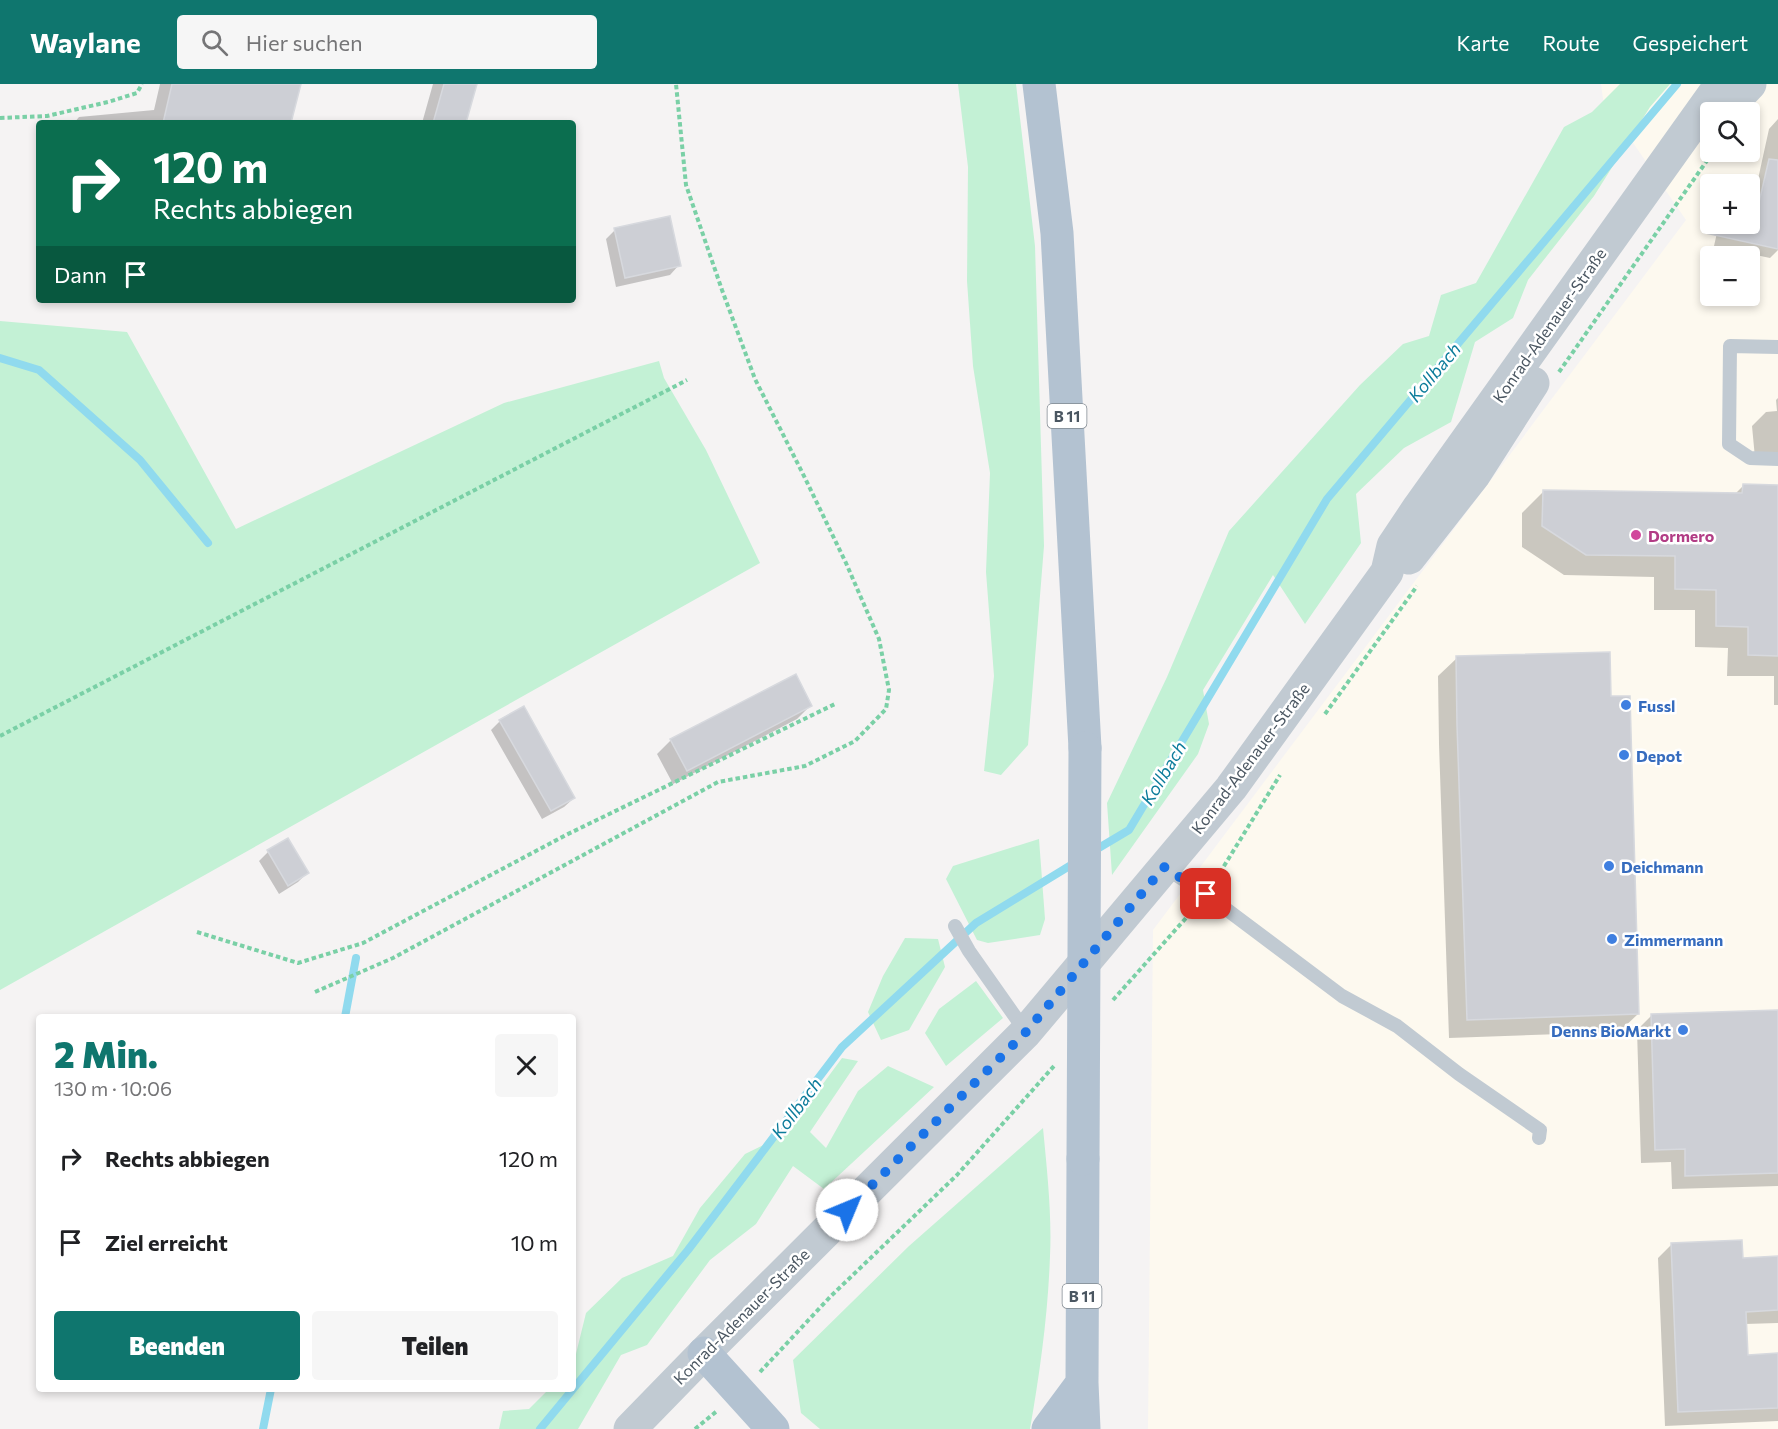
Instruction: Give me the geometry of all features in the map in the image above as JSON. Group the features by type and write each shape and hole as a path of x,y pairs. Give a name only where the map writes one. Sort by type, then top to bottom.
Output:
{"main road":[{"name":"B 11","path":"1039,84 1057,233 1086,748 1082,1383 1084,1429"},
{"path":"704,1353 772,1429"},
{"path":"1048,1429 1082,1383"}],"street":[{"name":"Konrad-Adenauer-Straße","path":"1387,572 1393,546 1419,507 1721,84"},
{"path":"1733,102 1750,84"},
{"name":"Konrad-Adenauer-Straße","path":"630,1429 1026,1032 1231,788 1387,572 1408,559 1474,475 1569,329 1700,144"}],"lane":[{"path":"1778,347 1730,346 1729,444 1750,458 1778,459"},
{"path":"1164,867 1206,894 1342,996 1397,1026 1459,1074 1540,1130 1539,1138"},
{"path":"955,926 969,951 1026,1032"}],"path":[{"path":"0,118 47,116 108,102 137,93 142,84"},
{"path":"315,992 393,958 718,782 805,766 855,741 886,709 889,690 879,639 846,563 755,379 714,269 686,185 676,84"},
{"path":"0,736 687,380"},
{"path":"197,932 298,963 363,943 566,835 835,704"}],"shaded area":[{"path":"1601,84 1778,84 1778,1429 1148,1429 1153,930 1686,220 1603,99"}],"green space":[{"path":"958,84 1016,84 1035,246 1044,546 1028,745 1001,775 984,771 994,676 986,572 990,473 973,366 967,281 968,167"},
{"path":"1620,84 1670,84 1650,107 1594,196 1528,280 1513,318 1475,342 1451,422 1404,448 1356,494 1361,543 1305,624 1273,575 1203,690 1209,724 1198,754 1112,875 1107,803 1167,677 1229,531 1360,385 1403,344 1429,336 1441,295 1476,283 1564,127 1592,112"},
{"path":"0,321 127,332 236,529 504,403 659,361 664,378 706,450 760,563 0,990"},
{"path":"1039,839 1045,919 1040,935 988,943 977,940 946,879 953,866"},
{"path":"905,938 938,939 945,967 909,1030 881,1040 868,1012 883,976"},
{"path":"976,981 1003,1018 946,1066 925,1033 939,1009"},
{"path":"842,1058 858,1061 810,1132 826,1148 858,1091 888,1066 934,1087 824,1189 793,1166 756,1224 710,1260 647,1345 621,1355 578,1429 499,1429 503,1411 529,1409 546,1392 576,1392 576,1354 586,1313 622,1278 673,1256 700,1208 745,1154 786,1134"},
{"path":"1043,1128 1050,1209 1050,1256 1043,1343 1030,1429 820,1429 801,1413 793,1360 909,1246"}],"building":[{"path":"172,84 301,84 292,120 164,120"},
{"path":"444,84 477,84 467,120 434,120"},
{"path":"1769,159 1778,160 1778,249 1710,234 1760,234 1760,198"},
{"path":"670,216 681,266 625,278 614,228"},
{"path":"1743,484 1778,485 1778,656 1748,655 1748,627 1716,626 1716,590 1675,589 1675,556 1586,555 1542,526 1543,490 1742,493"},
{"path":"1610,652 1611,696 1630,696 1639,1014 1467,1020 1456,656"},
{"path":"796,674 812,706 687,771 670,739"},
{"path":"524,706 575,798 551,811 499,720"},
{"path":"288,838 309,873 288,886 267,850"},
{"path":"1778,1010 1778,1173 1685,1176 1685,1149 1655,1150 1651,1014"},
{"path":"1742,1240 1743,1258 1778,1256 1778,1310 1746,1312 1748,1355 1778,1353 1778,1408 1678,1412 1671,1243"}],"waterway":[{"name":"Kollbach","path":"1092,852 1129,830 1327,499 1677,84"},
{"path":"0,358 39,370 140,460 208,543"},
{"name":"Kollbach","path":"576,1385 688,1250 842,1047 976,923 1076,862"},
{"path":"346,1014 356,958"},
{"path":"263,1429 270,1392"},
{"name":"Kollbach","path":"540,1429 571,1392"}],"place":[{"name":"Dormero","path":"1636,535"},
{"name":"Fussl","path":"1626,705"},
{"name":"Depot","path":"1624,755"},
{"name":"Deichmann","path":"1609,866"},
{"name":"Zimmermann","path":"1612,939"},
{"name":"Denns BioMarkt","path":"1683,1030"}],"route":[{"path":"847,1210 1026,1032 1164,867 1206,894"}]}
